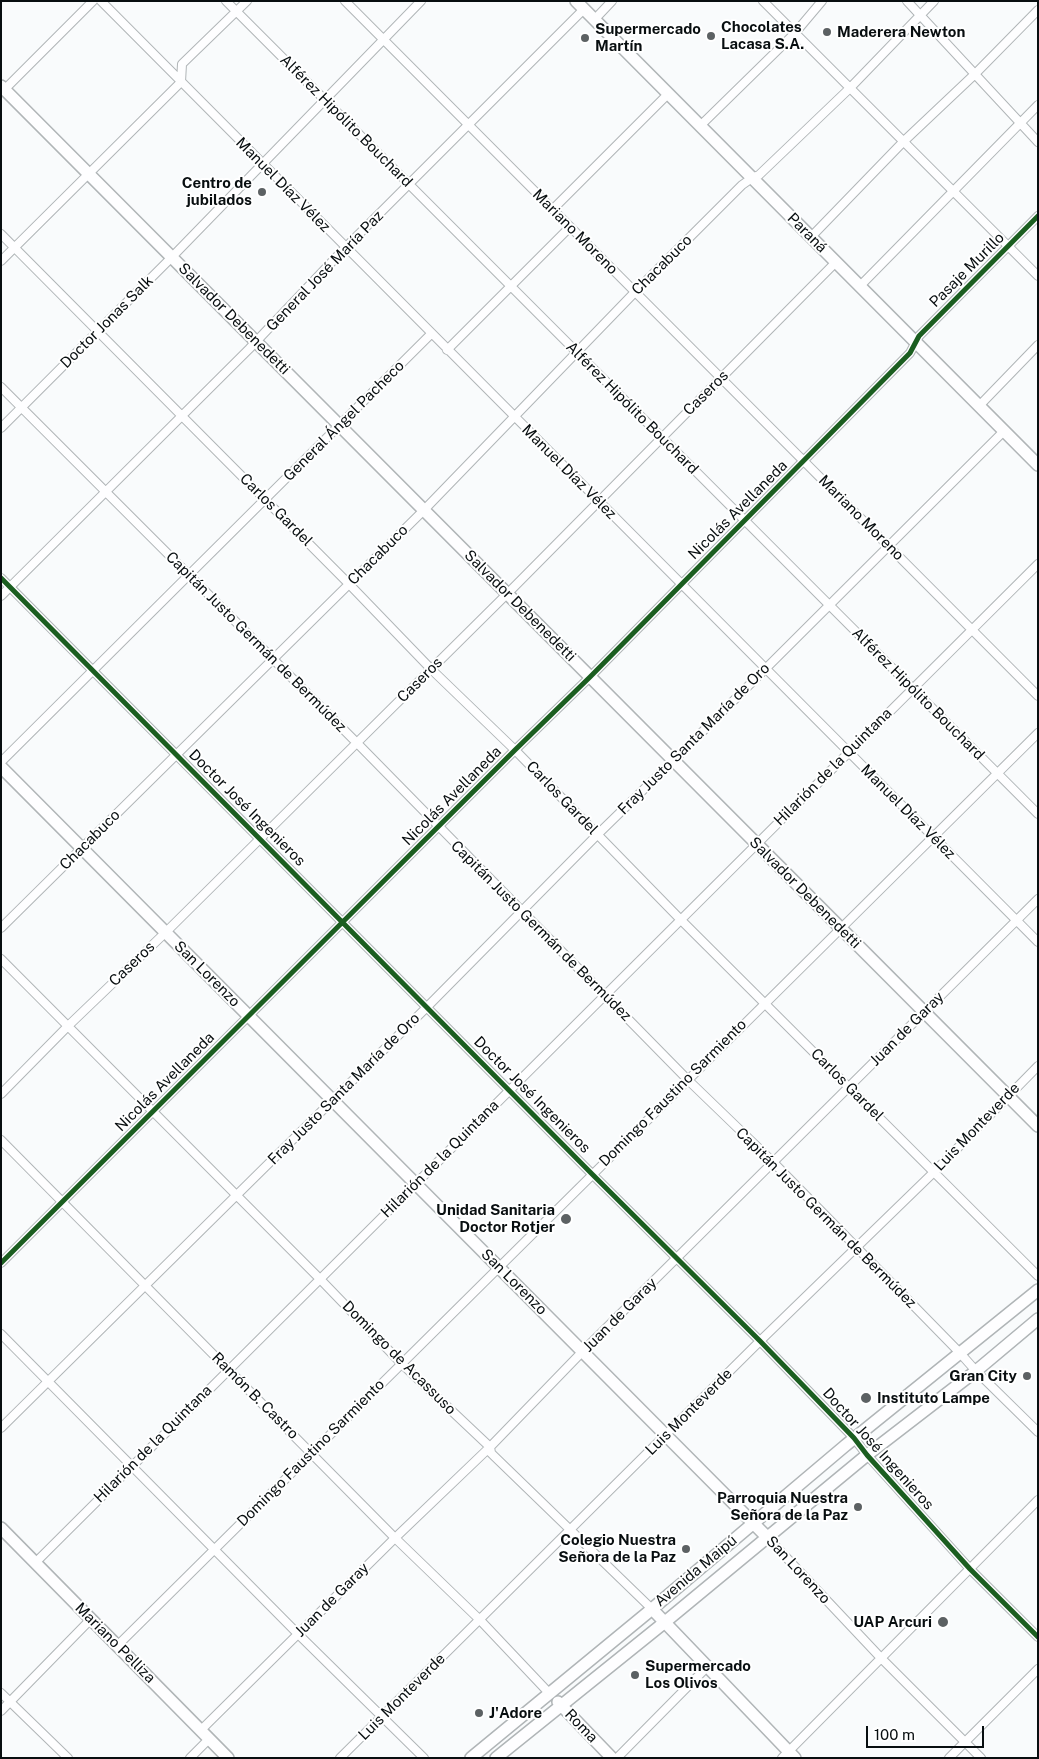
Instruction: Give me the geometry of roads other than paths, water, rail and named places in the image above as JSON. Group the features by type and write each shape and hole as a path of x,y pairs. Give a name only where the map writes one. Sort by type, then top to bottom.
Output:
{"street":[{"path":"2,89 93,1"},
{"name":"Manuel Díaz Vélez","path":"101,1 1038,942"},
{"name":"Alférez Hipólito Bouchard","path":"226,1 1038,814"},
{"path":"1,261 181,82 182,64 247,1"},
{"name":"Mariano Moreno","path":"345,1 1038,696"},
{"name":"Doctor Jonas Salk","path":"1,428 172,257 421,1"},
{"path":"594,20 612,1"},
{"path":"763,1 1038,276"},
{"path":"700,126 795,33 822,1"},
{"path":"907,1 1038,142"},
{"name":"Chacabuco","path":"1,928 424,510 635,292 742,185 759,175 850,88 934,1"},
{"name":"Paraná","path":"580,5 1038,465"},
{"name":"General José María Paz","path":"1,596 256,342 345,248 468,125 580,5"},
{"path":"811,237 903,142 975,74 1038,10"},
{"name":"Salvador Debenedetti","path":"2,89 340,425 673,762 1038,1126"},
{"path":"553,209 668,94"},
{"path":"860,286 1038,105"},
{"name":"Pasaje Murillo","path":"916,342 919,336 1038,216"},
{"path":"447,350 570,227"},
{"name":"Carlos Gardel","path":"1,234 431,669 515,750 680,919 1038,1276"},
{"name":"Caseros","path":"1,1094 357,743 836,262"},
{"name":"General Ángel Pacheco","path":"1,762 432,334"},
{"name":"Nicolás Avellaneda","path":"1,1263 745,521 910,353 916,342"},
{"path":"979,406 1038,345"},
{"name":"Capitán Justo Germán de Bermúdez","path":"1,387 357,743 1038,1432"},
{"name":"Fray Justo Santa María de Oro","path":"1,1428 427,1008 598,834 673,762 1004,431"},
{"name":"Hilarión de la Quintana","path":"35,1563 1038,564"},
{"name":"Doctor José Ingenieros","path":"1,578 760,1341 854,1438 867,1455 970,1569 1038,1637"},
{"name":"Domingo Faustino Sarmiento","path":"118,1645 1038,732"},
{"name":"San Lorenzo","path":"1,767 754,1523 881,1658 981,1758"},
{"name":"Juan de Garay","path":"201,1730 490,1447 772,1162 1038,899"},
{"name":"Domingo de Acassuso","path":"1,959 320,1279 401,1363 490,1447 491,1453 494,1456 652,1608 708,1666 789,1756"},
{"name":"Luis Monteverde","path":"340,1758 760,1341 934,1172 1038,1066"},
{"name":"Ramón B. Castro","path":"1,1140 395,1538 480,1620 550,1694"},
{"name":"Avenida Maipú","path":"471,1758 550,1694 854,1438 1038,1290"},
{"name":"Avenida Maipú","path":"496,1758 665,1622 867,1455 976,1371 1038,1319"},
{"path":"1,1334 298,1634 424,1758"},
{"path":"789,1756 881,1658 1038,1500"},
{"name":"Mariano Pelliza","path":"1,1528 228,1758"},
{"path":"1,1711 91,1619"},
{"path":"617,1758 708,1666"},
{"path":"949,1758 1038,1668"},
{"path":"1,1693 68,1758"},
{"name":"Roma","path":"550,1694 612,1758"},
{"path":"190,1758 209,1739"}],"place":[{"name":"Maderera Newton","path":"827,32"},
{"name":"Chocolates Lacasa S.A.","path":"711,36"},
{"name":"Supermercado Martín","path":"585,38"},
{"name":"Centro de jubilados","path":"262,192"},
{"name":"Unidad Sanitaria Doctor Rotjer","path":"566,1219"},
{"name":"Gran City","path":"1027,1376"},
{"name":"Instituto Lampe","path":"866,1398"},
{"name":"Parroquia Nuestra Señora de la Paz","path":"858,1507"},
{"name":"Colegio Nuestra Señora de la Paz","path":"686,1549"},
{"name":"UAP Arcuri","path":"943,1622"},
{"name":"Supermercado Los Olivos","path":"635,1675"},
{"name":"J'Adore","path":"479,1713"}]}
